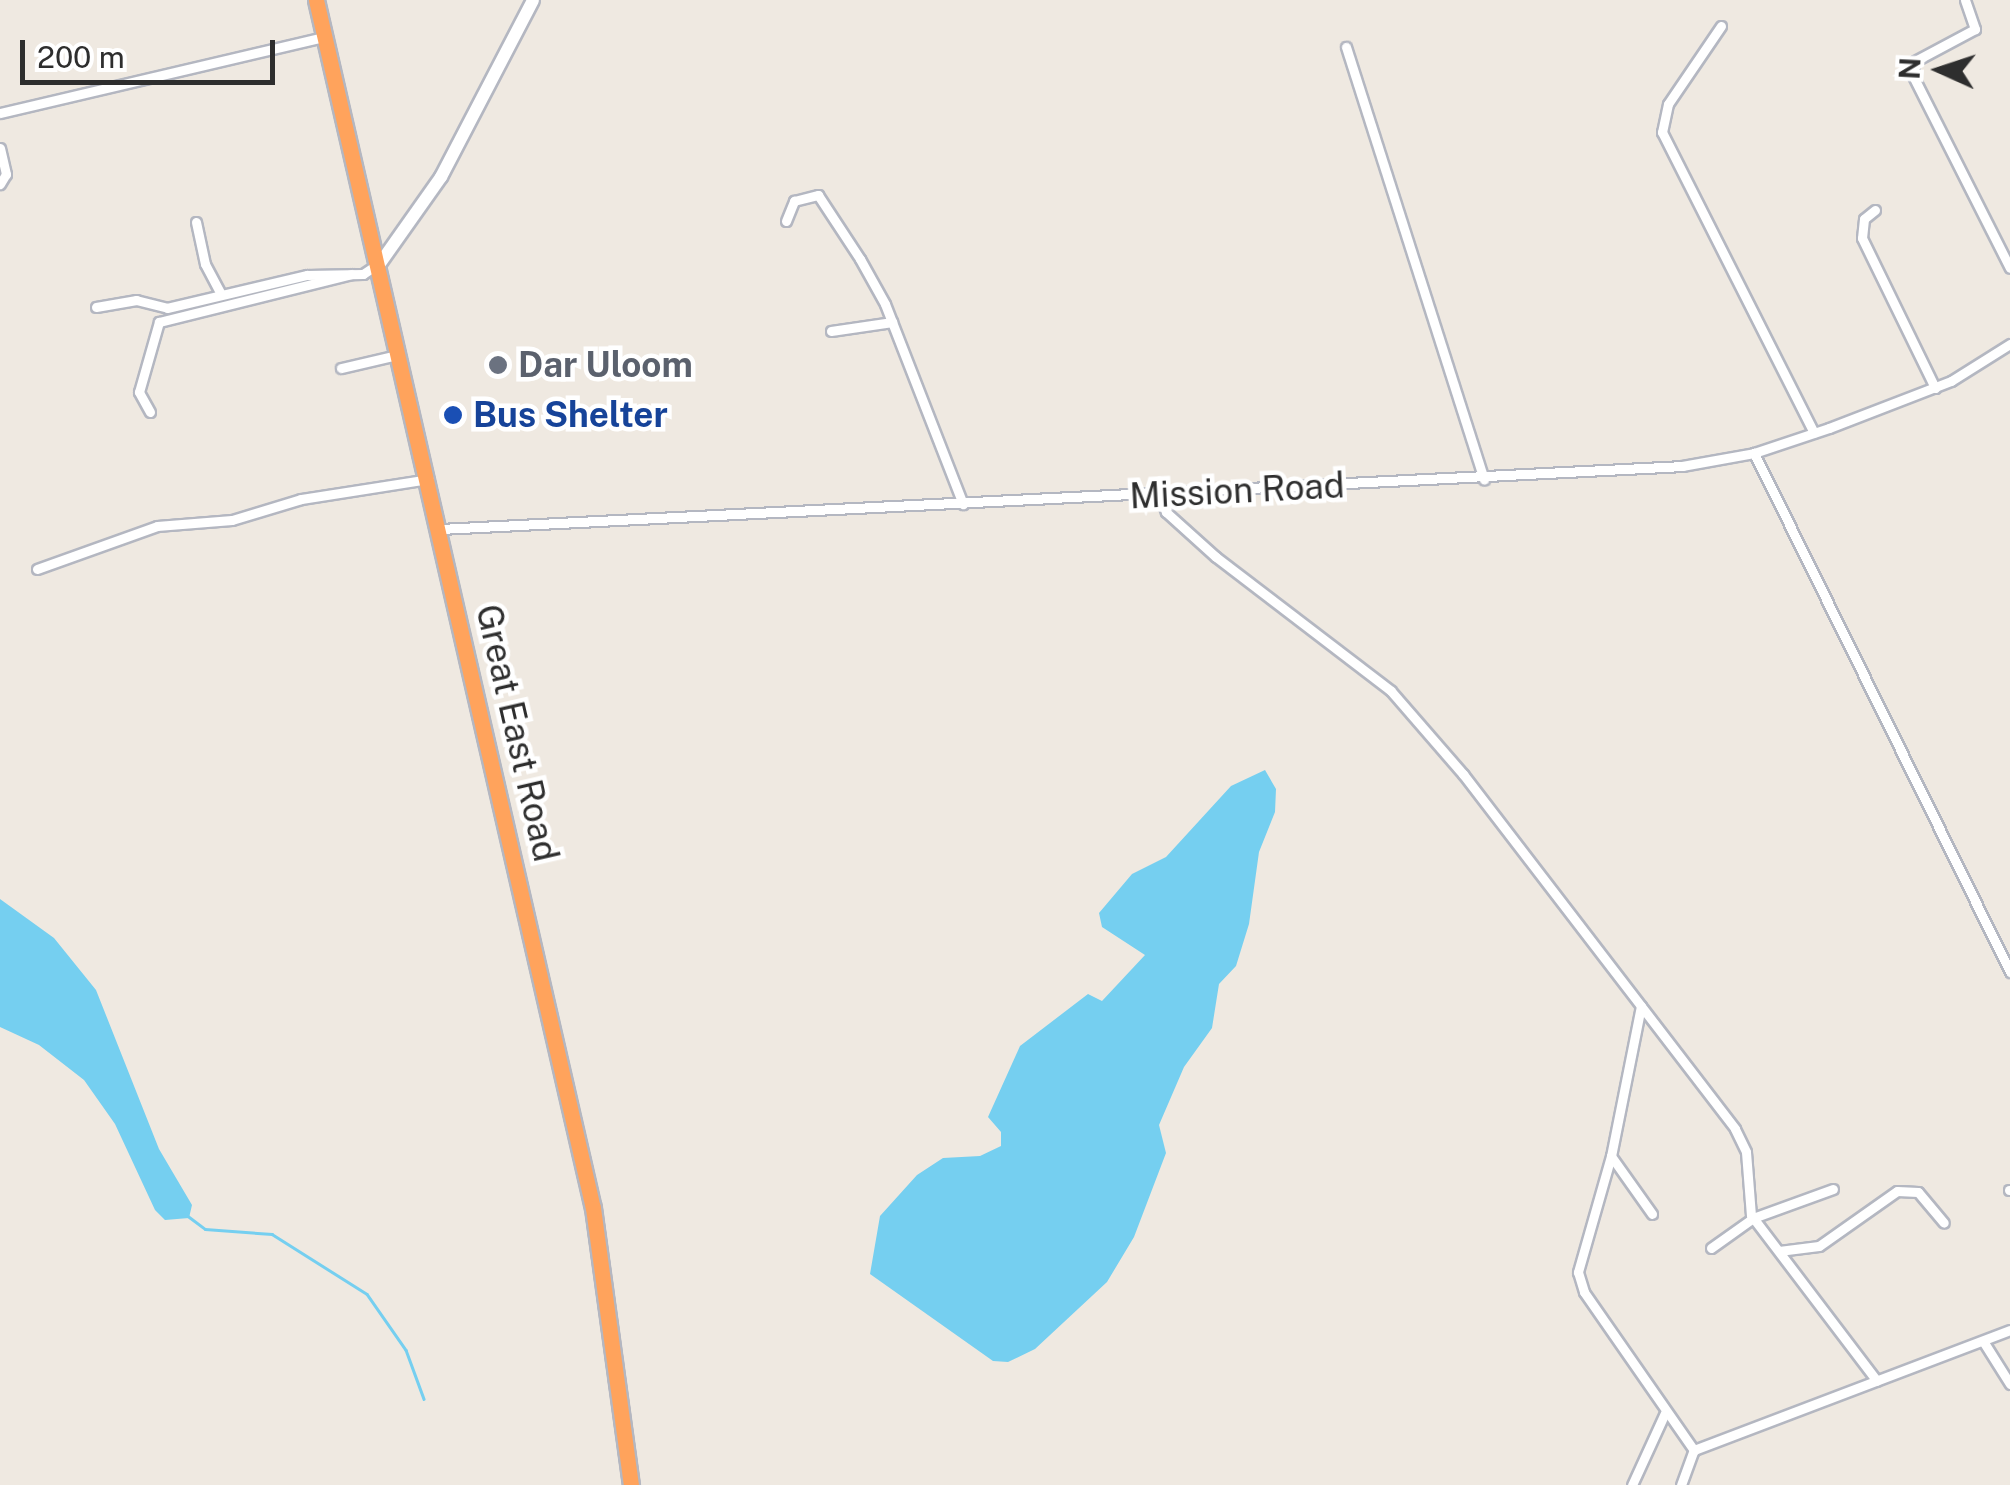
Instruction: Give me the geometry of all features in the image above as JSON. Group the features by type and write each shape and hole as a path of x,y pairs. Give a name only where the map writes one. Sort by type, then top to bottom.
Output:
{"highway":[{"name":"Great East Road","path":"316,0 380,262 594,1208 631,1485"}],"street":[{"path":"150,412 140,392 159,322 351,274 380,262 442,178 533,0"},
{"path":"1965,0 1975,29 1915,62 1912,74 2010,268"},
{"path":"1721,26 1668,104 1662,132 1814,434"},
{"path":"0,113 324,38"},
{"path":"1346,47 1484,480"},
{"path":"0,148 6,174 0,184"},
{"path":"786,221 794,201 818,194 892,322 963,504"},
{"path":"1875,210 1864,219 1862,238 1935,388"},
{"path":"196,222 206,264 221,294"},
{"path":"96,307 136,300 167,308 307,275 351,274"},
{"path":"831,331 892,322"},
{"name":"Mission Road","path":"440,530 1484,480 1682,466 1754,453 1814,434 1935,388 2010,344"},
{"path":"341,368 400,355"},
{"path":"1754,453 2010,972"},
{"path":"37,568 157,526 232,520 301,499 428,480"},
{"path":"1160,494 1166,512 1216,557 1391,691 1743,1140 1753,1218 1877,1381"},
{"path":"1641,1006 1611,1156 1578,1272 1584,1292 1694,1450"},
{"path":"1611,1156 1652,1214"},
{"path":"1710,1248 1753,1218 1833,1189"},
{"path":"1779,1251 1819,1246 1897,1191 1918,1192 1944,1223"},
{"path":"1681,1485 1694,1450 2010,1330"},
{"path":"1983,1341 2010,1384"},
{"path":"1632,1485 1665,1413"}],"water":[{"path":"1265,770 1276,789 1275,812 1259,852 1249,924 1236,966 1219,984 1212,1028 1184,1067 1159,1125 1166,1153 1134,1237 1107,1282 1035,1349 1008,1362 993,1361 870,1274 880,1216 917,1175 943,1158 980,1156 1001,1146 1001,1132 988,1117 1020,1046 1088,994 1102,1001 1145,955 1102,927 1099,913 1132,874 1166,857 1231,786"},
{"path":"0,899 54,938 96,990 159,1149 192,1205 189,1218 165,1220 155,1210 115,1124 84,1080 39,1045 0,1027"}],"waterway":[{"path":"188,1216 205,1229 272,1234 367,1294 406,1350 424,1399"}],"place":[{"name":"Dar Uloom","path":"498,365"},
{"name":"Bus Shelter","path":"453,415"}]}
